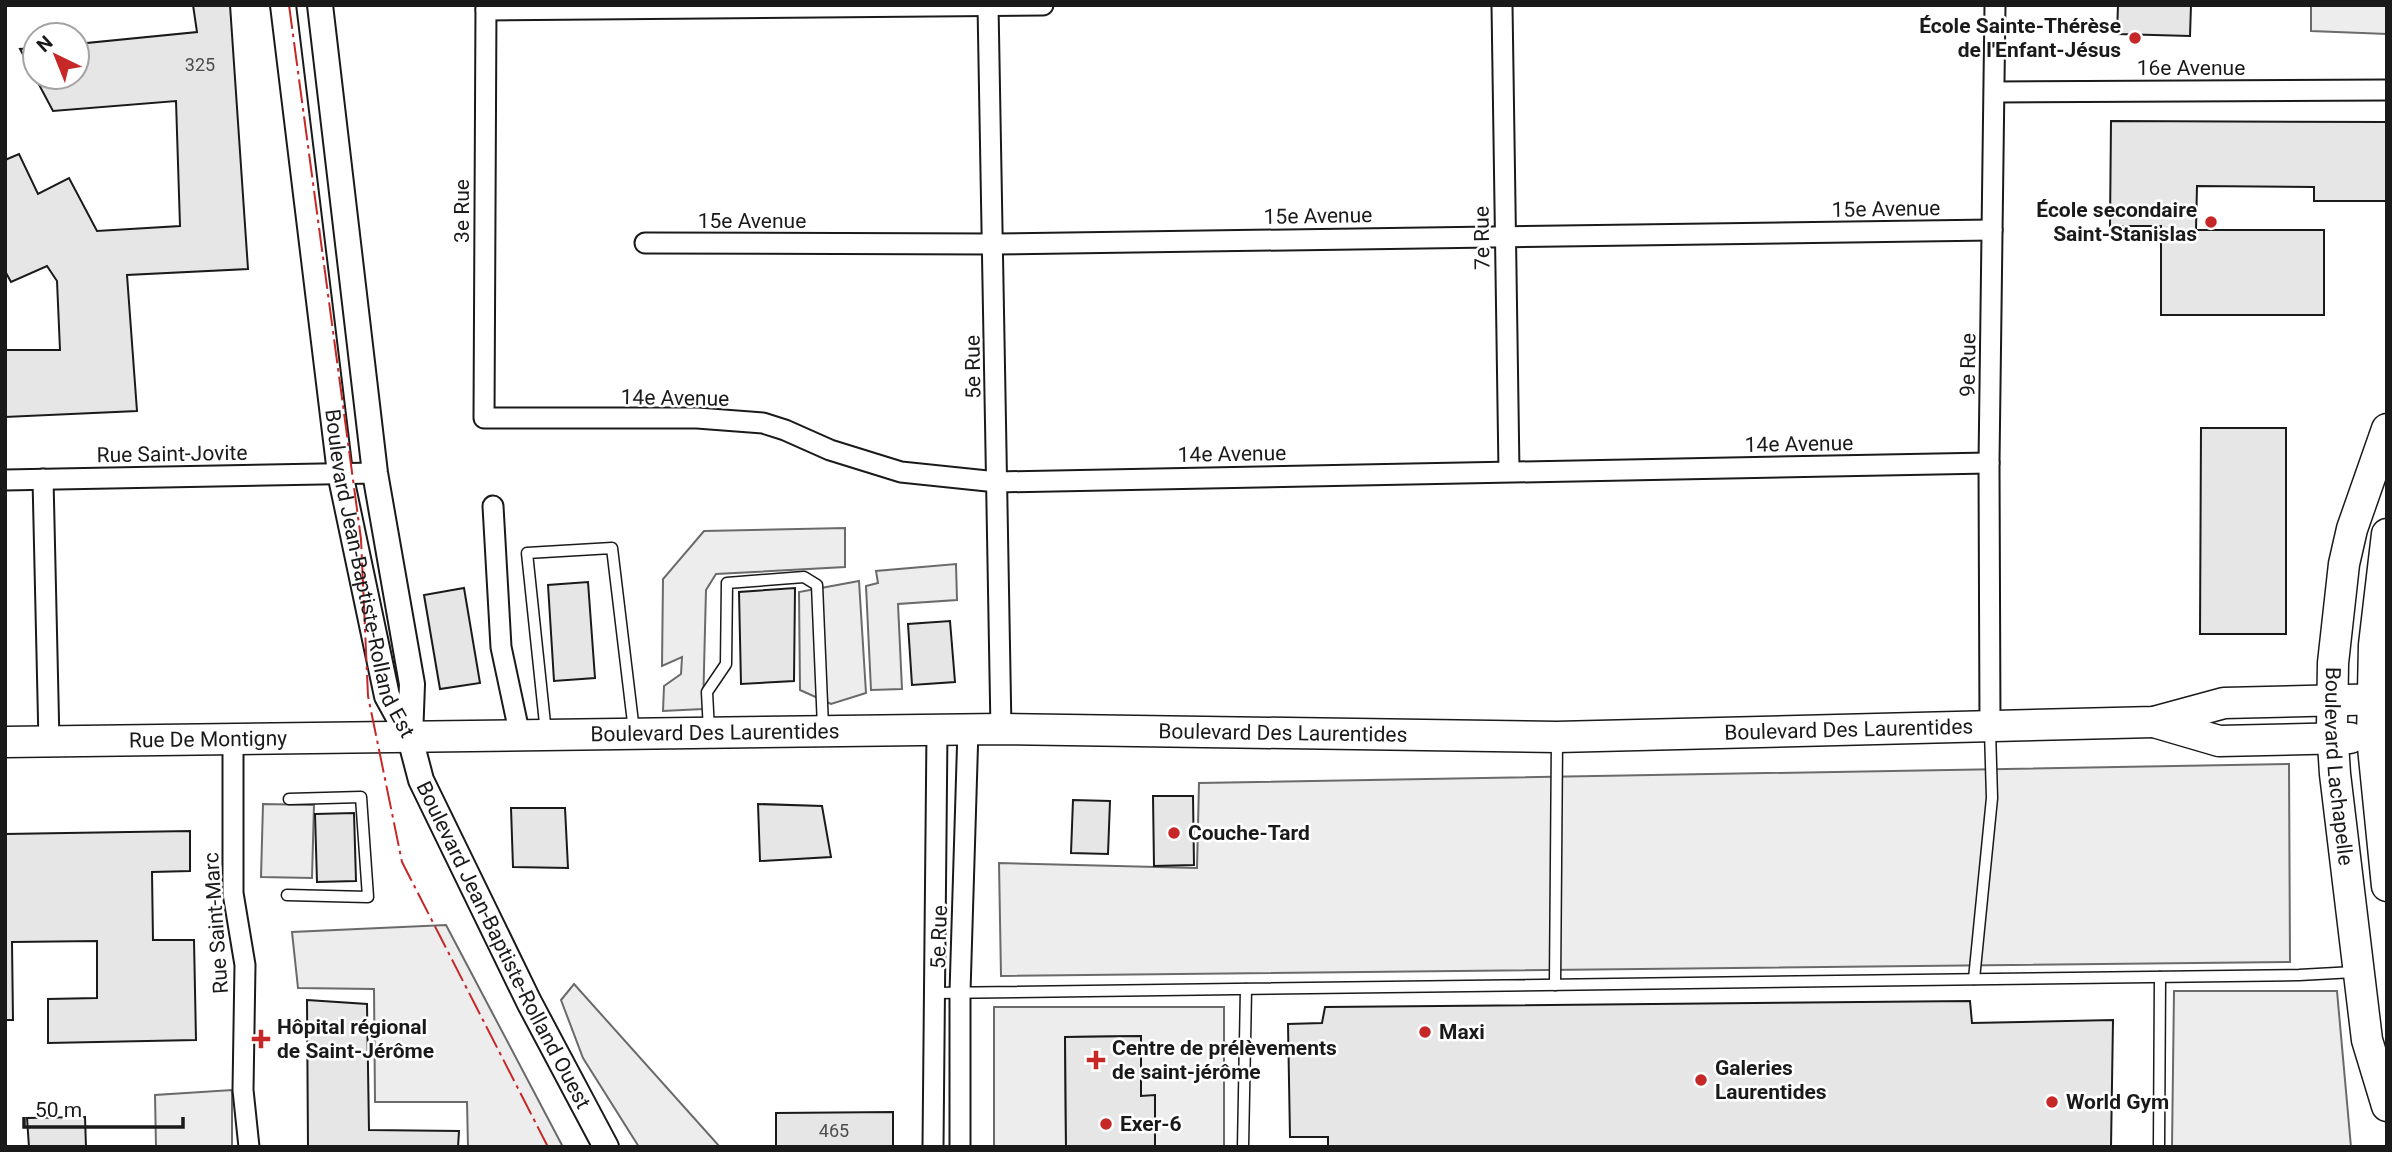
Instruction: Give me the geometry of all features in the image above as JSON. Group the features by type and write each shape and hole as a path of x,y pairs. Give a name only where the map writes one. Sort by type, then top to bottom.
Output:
{"main road":[{"name":"Boulevard Lachapelle","path":"2387,429 2352,528 2344,564 2333,663 2332,739 2367,1040 2387,1105"},
{"name":"Boulevard Lachapelle","path":"2386,873 2380,699 2374,645 2387,534"},
{"name":"Boulevard Des Laurentides","path":"410,738 968,729 1557,737 2154,722 2224,703 2380,699"},
{"name":"Boulevard Des Laurentides","path":"2154,722 2219,741 2380,737"},
{"name":"Rue De Montigny","path":"5,742 410,738"}],"street":[{"name":"Boulevard Jean-Baptiste-Rolland Est","path":"284,5 340,473 387,696 410,738"},
{"name":"Boulevard Jean-Baptiste-Rolland Est","path":"320,5 375,473 412,684 410,738"},
{"path":"486,8 1043,5"},
{"name":"7e Rue","path":"1502,5 1508,471"},
{"name":"9e Rue","path":"1990,726 1989,464 1996,92 1995,5"},
{"name":"5e Rue","path":"988,6 1001,729"},
{"name":"3e Rue","path":"484,418 486,8"},
{"name":"16e Avenue","path":"1996,92 2387,90"},
{"path":"296,110 333,107"},
{"name":"15e Avenue","path":"646,243 994,244 1992,230"},
{"name":"14e Avenue","path":"484,418 697,418 763,423 830,450 901,472 997,482 1989,464"},
{"name":"Rue Saint-Jovite","path":"5,480 375,473"},
{"path":"43,479 49,742"},
{"path":"493,506 501,647 533,737"},
{"name":"5e Rue","path":"960,1147 960,992 968,729"},
{"name":"5e Rue","path":"933,1147 937,730"},
{"name":"Rue Saint-Marc","path":"233,738 233,893 245,965 243,1090 250,1147"},
{"name":"Boulevard Jean-Baptiste-Rolland Ouest","path":"410,738 421,779 529,1002 606,1147"}],"lane":[{"path":"533,737 527,553 612,548 634,733"},
{"path":"709,732 708,692 726,664 727,583 804,577 817,584 823,731"},
{"path":"1974,979 1992,798 1990,726"},
{"path":"1555,985 1557,737"},
{"path":"287,895 368,897 361,797 289,799"},
{"path":"934,993 2160,977 2360,971"},
{"path":"2159,1147 2160,977"},
{"path":"1243,1147 1246,989"}],"shaded area":[{"path":"2311,5 2387,5 2387,34 2311,31"},
{"path":"845,528 845,567 716,574 706,590 703,709 663,711 664,686 681,674 682,657 662,666 663,579 704,531"},
{"path":"956,564 957,600 898,604 902,689 871,690 866,586 878,583 876,571"},
{"path":"859,581 866,693 831,704 800,690 799,592"},
{"path":"2289,764 2290,962 1001,976 999,863 1197,868 1199,783"},
{"path":"263,804 314,805 312,878 261,877"},
{"path":"446,925 563,1147 468,1147 467,1102 375,1102 374,989 298,988 292,932"},
{"path":"574,984 720,1147 639,1147 583,1058 561,1000"},
{"path":"2174,991 2337,991 2351,1147 2172,1147"},
{"path":"994,1007 1224,1007 1224,1147 1155,1147 1155,1096 1141,1096 1140,1036 1065,1037 1066,1147 994,1147"},
{"path":"232,1090 232,1147 156,1147 155,1095"}],"building":[{"path":"193,5 230,5 248,269 127,275 137,411 5,417 5,350 60,350 57,281 47,266 11,282 5,271 5,160 19,154 38,194 69,178 97,231 180,226 176,101 53,111 42,91 91,91 91,43 197,32"},
{"path":"2118,5 2191,5 2190,36 2117,34"},
{"path":"2111,121 2387,122 2387,201 2314,201 2314,187 2197,186 2196,230 2324,230 2324,315 2161,315 2161,226 2110,226"},
{"path":"2201,428 2286,428 2286,634 2200,634"},
{"path":"588,582 595,678 554,681 548,585"},
{"path":"464,588 480,683 440,689 424,595"},
{"path":"795,588 794,681 741,684 739,592"},
{"path":"950,621 955,682 912,685 908,624"},
{"path":"1153,796 1193,796 1194,865 1154,866"},
{"path":"1073,800 1110,801 1108,854 1071,853"},
{"path":"758,804 822,806 831,857 760,861"},
{"path":"511,808 565,808 568,868 513,867"},
{"path":"354,813 356,881 317,882 315,814"},
{"path":"190,831 190,871 152,872 153,940 194,940 196,1040 48,1043 48,999 97,998 97,941 12,942 13,1020 5,1020 5,834"},
{"path":"307,1000 367,1004 369,1130 459,1131 458,1147 308,1147"},
{"name":"Galeries Laurentides","path":"1970,1001 1972,1023 2113,1020 2111,1147 1328,1147 1328,1137 1290,1137 1288,1024 1322,1023 1325,1007"},
{"path":"1141,1036 1141,1096 1155,1095 1155,1147 1066,1147 1065,1037"},
{"path":"893,1112 893,1147 776,1147 776,1113"},
{"path":"85,1117 86,1147 29,1147 27,1118"}],"power":[{"path":"289,5 361,539 368,696 402,862 548,1147"}],"place":[{"name":"École Sainte-Thérèse de l'Enfant-Jésus","path":"2135,38"},
{"name":"École secondaire Saint-Stanislas","path":"2211,222"},
{"name":"Couche-Tard","path":"1174,833"},
{"name":"Maxi","path":"1425,1032"},
{"name":"Hôpital régional de Saint-Jérôme","path":"261,1039"},
{"name":"Centre de prélèvements de saint-jérôme","path":"1096,1060"},
{"name":"Galeries Laurentides","path":"1701,1080"},
{"name":"World Gym","path":"2052,1102"},
{"name":"Exer-6","path":"1106,1124"}]}
